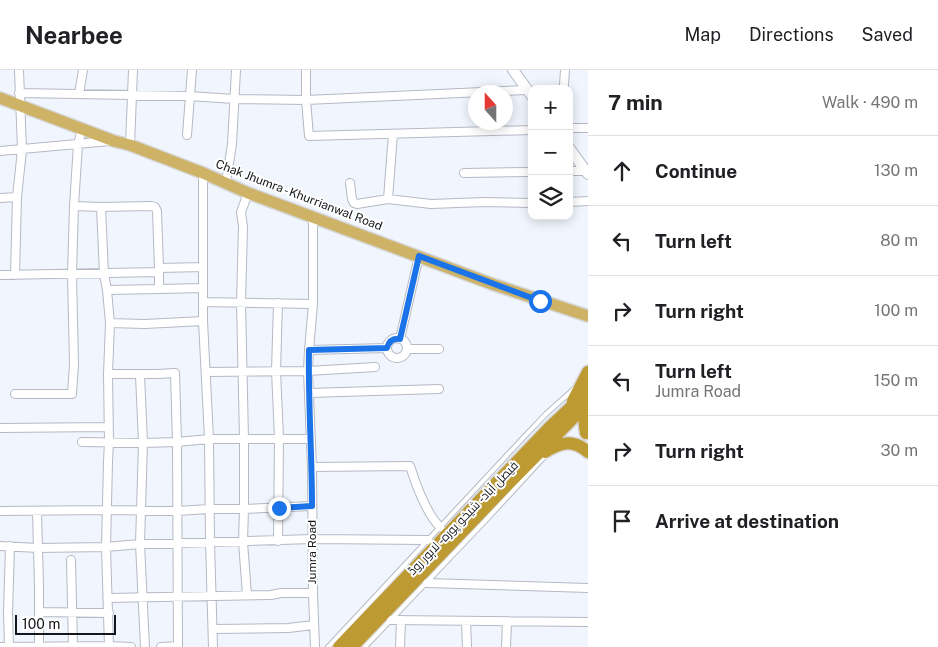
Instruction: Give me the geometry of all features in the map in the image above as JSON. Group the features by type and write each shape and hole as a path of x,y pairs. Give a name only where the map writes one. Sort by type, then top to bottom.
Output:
{"highway":[{"name":"فیصل آباد - شیخو پورہ - لاہور روڈ","path":"352,647 528,470 579,412 587,381"},
{"name":"فیصل آباد - شیخو پورہ - لاہور روڈ","path":"339,647 551,426 579,412"},
{"path":"579,412 587,434"},
{"path":"528,470 542,454 555,444 571,443 582,447 588,452"}],"main road":[{"path":"513,70 528,92"},
{"name":"Chak Jhumra - Khurrianwal Road","path":"0,98 20,99 82,129 203,173 248,193 508,289 588,316"},
{"path":"573,153 587,172"}],"street":[{"path":"15,275 17,197 22,150 19,70"},
{"path":"79,94 83,70"},
{"path":"130,146 133,70"},
{"path":"187,136 192,70"},
{"path":"226,183 232,144 236,70"},
{"path":"306,70 309,136 528,130"},
{"path":"564,85 565,70"},
{"path":"20,99 79,94 306,100 528,93"},
{"path":"573,128 588,128"},
{"path":"15,394 72,394 74,364 72,274 74,206 78,144 82,129"},
{"path":"388,199 393,134"},
{"path":"0,151 114,141"},
{"path":"573,171 587,172"},
{"path":"464,173 528,172"},
{"path":"203,173 203,321 209,439 213,647"},
{"path":"350,183 352,199 357,204 388,199 431,204 528,203"},
{"path":"247,595 243,542 244,439 241,302 243,227 241,212 248,193"},
{"path":"0,198 17,197"},
{"path":"573,202 588,201"},
{"path":"74,206 155,207 157,211 159,288"},
{"path":"101,207 104,274 110,322 106,547 109,646"},
{"name":"Jumra Road","path":"314,216 313,304 308,371 312,467 315,647"},
{"path":"400,339 419,256"},
{"path":"0,275 104,274 203,267"},
{"path":"107,290 203,288"},
{"path":"203,302 313,304"},
{"path":"278,303 276,371 279,438 278,541"},
{"path":"110,322 145,324 203,321"},
{"path":"400,339 404,342 407,349 404,356 397,358 390,355 387,348 390,341 400,339"},
{"path":"309,350 387,348"},
{"path":"407,349 439,349"},
{"path":"206,372 308,371 375,367"},
{"path":"108,374 175,373 178,647 161,647"},
{"path":"140,375 143,442 140,544 145,647"},
{"path":"309,393 440,389"},
{"path":"0,428 108,427"},
{"path":"82,442 311,439"},
{"path":"312,467 410,466 423,500 434,522 440,528"},
{"path":"0,511 177,511 312,506"},
{"path":"37,511 40,612 39,647"},
{"path":"0,546 38,548 106,547 140,544 313,539 428,540"},
{"path":"9,647 4,613 10,546"},
{"path":"71,560 73,647"},
{"path":"427,583 588,588"},
{"path":"108,598 313,593"},
{"path":"40,612 109,613"},
{"path":"391,620 588,622"},
{"path":"400,647 401,620"},
{"path":"466,621 467,647"},
{"path":"506,647 507,622"},
{"path":"213,628 288,628 314,625"},
{"path":"0,647 131,647"}],"lane":[{"path":"328,647 524,437 552,409 587,381"},
{"path":"365,647 427,583 528,470"}],"route":[{"path":"279,508 312,506 309,350 387,348 390,341 400,339 419,256 540,301"}]}
